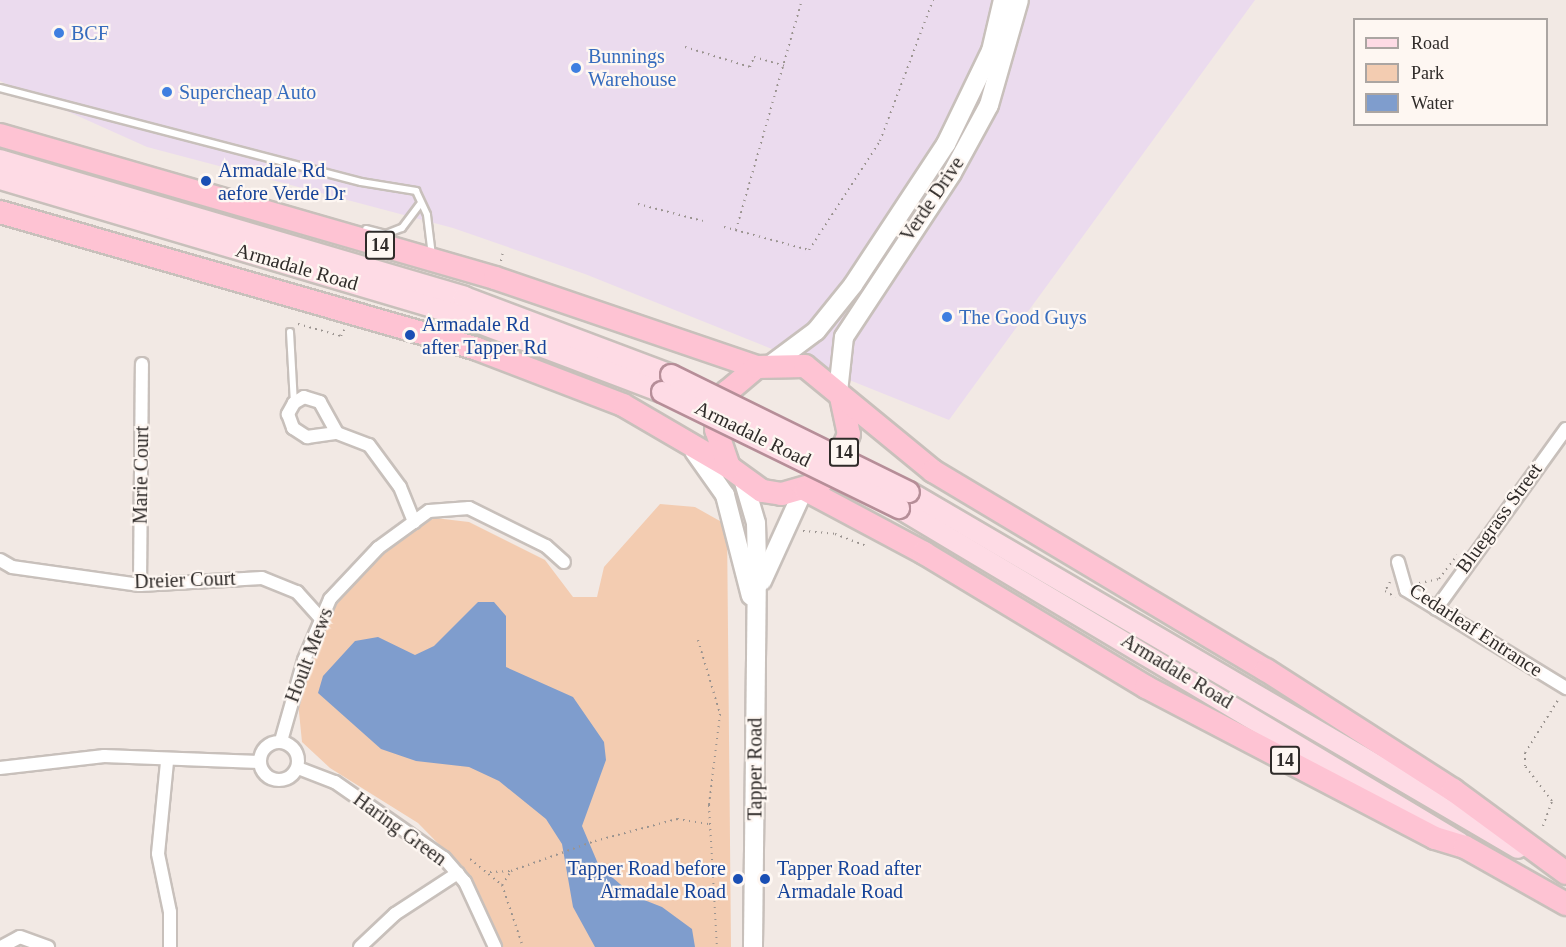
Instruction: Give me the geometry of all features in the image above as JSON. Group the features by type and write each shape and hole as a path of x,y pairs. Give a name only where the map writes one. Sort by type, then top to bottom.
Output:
{"highway":[{"name":"14","path":"0,135 435,261 765,365 805,366 840,395 849,434 844,453 834,470 804,491"},
{"name":"Armadale Road","path":"0,212 365,312 477,349 623,405 688,445"},
{"path":"737,475 716,430 719,410 727,392 765,365"},
{"path":"840,395 933,471 1266,670 1453,790 1566,874"},
{"name":"14","path":"688,445 762,491 804,491 924,553 1146,687 1435,838 1465,847"},
{"name":"Armadale Road","path":"1465,847 1566,904"}],"main road":[{"name":"Verde Drive","path":"765,365 816,331 946,144 991,51 1003,0"},
{"name":"Verde Drive","path":"840,395 844,337 952,173 989,105 1019,0"},
{"name":"Armadale Road","path":"0,160 464,297 666,384 904,500 1566,874"},
{"name":"Armadale Road","path":"0,179 458,315 666,384"},
{"path":"688,445 725,495 756,618"},
{"name":"Tapper Road","path":"737,475 756,523 758,591 753,947"},
{"name":"Tapper Road","path":"758,591 804,491"},
{"name":"Armadale Road","path":"904,500 1386,795 1465,847"}],"street":[{"name":"Marie Court","path":"140,585 142,364"},
{"path":"337,433 320,402 304,398 294,402 288,414 292,428 307,437 337,433 369,445 400,487 414,522"},
{"name":"Bluegrass Street","path":"1436,609 1566,429"},
{"name":"Hoult Mews","path":"281,741 321,619 330,599 378,548 429,511 469,508 546,546 564,562"},
{"name":"Dreier Court","path":"0,560 12,567 140,585 262,578 297,592 321,619"},
{"name":"Cedarleaf Entrance","path":"1398,562 1413,594 1563,693"},
{"path":"281,741 293,747 298,768 279,781 265,776 259,762 262,751 281,741"},
{"path":"0,768 105,756 167,762 259,762"},
{"path":"167,762 158,854 170,912 170,947"},
{"name":"Haring Green","path":"298,768 335,782 388,816 458,873 495,947"},
{"path":"360,947 395,914 458,873"},
{"path":"1,947 20,937 48,947"}],"lane":[{"path":"0,87 360,182 401,186 416,191 435,261"},
{"path":"320,228 354,226 386,234 402,228 421,203"},
{"path":"290,332 294,402"}],"path":[{"path":"736,230 802,0"},
{"path":"724,226 809,250 880,141 933,0"},
{"path":"685,47 750,67 754,57 785,65"},
{"path":"638,204 703,221"},
{"path":"290,332 293,323 341,336 349,320"},
{"path":"1413,594 1421,580 1426,584 1439,579 1460,551"},
{"path":"698,640 720,714 710,824 717,947"},
{"path":"1543,826 1552,801 1525,766 1524,753 1563,693"},
{"path":"490,872 511,871 595,841 676,819 710,824"},
{"path":"470,859 490,872 502,885 523,947"},
{"path":"502,885 511,871"}],"shaded area":[{"path":"0,0 1255,0 949,420 585,274 453,228 147,147 0,81"}],"green space":[{"path":"660,504 695,507 727,525 731,947 500,947 471,877 418,823 330,768 302,742 298,702 323,623 358,576 406,532 435,518 469,522 545,560 573,597 597,597 604,567"}],"water":[{"path":"478,602 494,602 506,616 506,667 573,697 604,742 606,760 582,826 599,866 634,896 662,907 692,929 695,947 595,947 573,907 562,844 546,819 499,781 469,767 416,761 381,749 318,693 323,676 355,641 378,637 415,655 434,646"}],"place":[{"name":"BCF","path":"59,33"},
{"name":"Bunnings Warehouse","path":"576,68"},
{"name":"Supercheap Auto","path":"167,92"},
{"name":"Armadale Rd aefore Verde Dr","path":"206,181"},
{"name":"The Good Guys","path":"947,317"},
{"name":"Armadale Rd after Tapper Rd","path":"410,335"},
{"name":"Tapper Road before Armadale Road","path":"738,879"},
{"name":"Tapper Road after Armadale Road","path":"765,879"}]}
